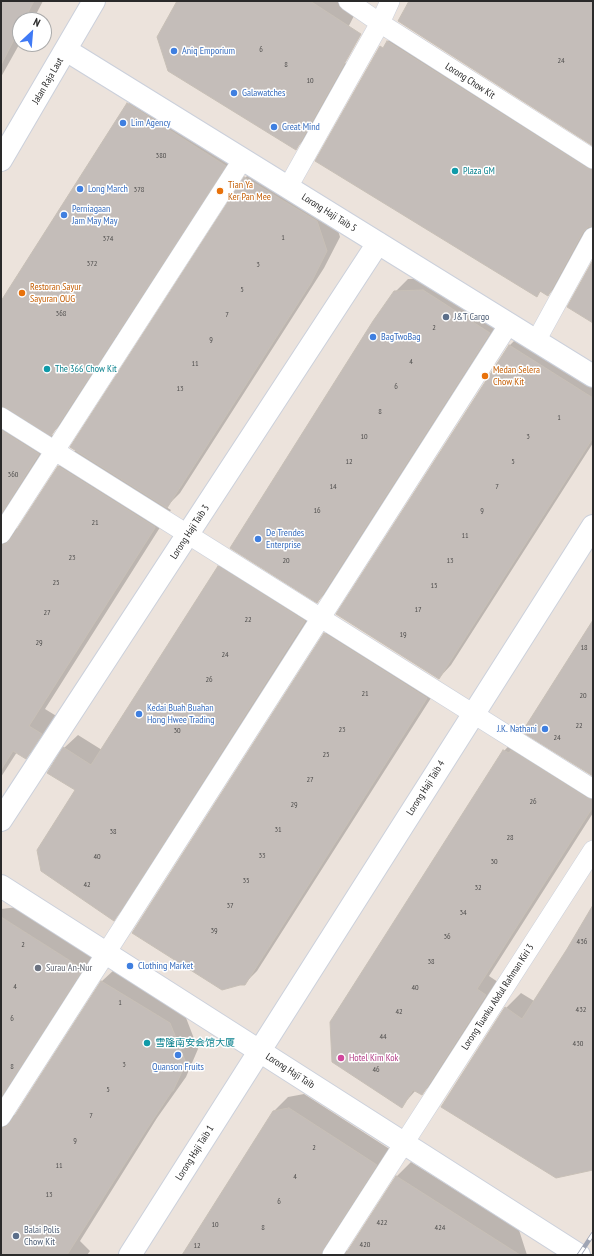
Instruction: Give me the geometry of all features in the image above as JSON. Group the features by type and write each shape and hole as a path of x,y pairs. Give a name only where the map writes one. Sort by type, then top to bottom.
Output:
{"street":[{"name":"Jalan Raja Laut","path":"1,160 94,1"},
{"name":"Lorong Haji Taib 5","path":"66,50 593,376"},
{"name":"Lorong Haji Taib 3","path":"1,820 378,243"},
{"name":"Lorong Haji Taib 4","path":"260,1051 593,526"},
{"name":"Lorong Haji Taib","path":"1,886 579,1255"},
{"name":"Lorong Haji Taib 1","path":"130,1255 260,1051"}],"lane":[{"name":"Lorong Chow Kit","path":"348,1 593,159"},
{"path":"288,187 380,23 390,1"},
{"path":"1,534 243,159"},
{"path":"536,341 593,237"},
{"path":"1,1117 509,324"},
{"path":"1,417 593,789"},
{"name":"Lorong Tuanku Abdul Rahman Kiri 3","path":"332,1255 593,850"}],"building":[{"path":"1,1 34,1 28,12 12,12 12,44 1,65"},
{"path":"177,1 310,1 361,34 296,150 168,71 157,37"},
{"path":"409,1 593,1 593,146 398,21"},
{"name":"Plaza GM","path":"387,41 587,168 593,170 593,226 588,227 583,232 548,296 540,291 537,297 315,161 380,46 383,48"},
{"path":"127,103 226,166 51,436 7,408 1,406 1,301"},
{"path":"244,177 317,221 327,251 311,283 167,508 70,447"},
{"path":"593,260 593,323 567,307"},
{"path":"423,290 490,333 317,603 230,548 373,321 394,291"},
{"path":"509,345 593,398 593,438 439,679 336,614"},
{"path":"1,430 39,454 1,514"},
{"path":"58,466 155,528 29,726 42,734 26,759 13,751 1,770 1,545 6,544 10,540"},
{"path":"218,566 305,621 114,921 41,871 37,850 75,790 47,773 63,747 91,765"},
{"path":"593,620 593,776 522,732"},
{"path":"324,633 427,698 245,985 222,990 132,933"},
{"path":"503,750 509,753 511,750 587,798 593,800 593,807 477,989 486,995 422,1095 413,1090 402,1108 332,1062 330,1022"},
{"path":"593,905 593,1170 556,1178 441,1107 505,1007 522,1019"},
{"path":"1,917 83,969 1,1097"},
{"path":"101,981 170,1023 186,1063 173,1091 145,1132 67,1255 1,1255 1,1128 6,1127 10,1123"},
{"path":"289,1108 377,1165 323,1249 321,1255 182,1255 273,1111"},
{"path":"396,1176 520,1255 345,1255"}],"railway":[{"path":"579,1255 593,1234"}],"place":[{"name":"Aniq Emporium","path":"174,51"},
{"name":"Galawatches","path":"234,93"},
{"name":"Lim Agency","path":"123,123"},
{"name":"Great Mind","path":"274,127"},
{"name":"Plaza GM","path":"455,171"},
{"name":"Long March","path":"80,189"},
{"name":"Tian Ya Ker Pan Mee","path":"220,191"},
{"name":"Perniagaan Jam May May","path":"64,215"},
{"name":"Restoran Sayur Sayuran OUG","path":"22,293"},
{"name":"J&T Cargo","path":"446,317"},
{"name":"BagTwoBag","path":"373,337"},
{"name":"The 366 Chow Kit","path":"47,369"},
{"name":"Medan Selera Chow Kit","path":"485,376"},
{"name":"De Trendes Enterprise","path":"258,539"},
{"name":"Kedai Buah Buahan Hong Hwee Trading","path":"139,714"},
{"name":"J.K. Nathani","path":"545,729"},
{"name":"Clothing Market","path":"130,966"},
{"name":"Surau An-Nur","path":"38,968"},
{"name":"雪隆南安会馆大厦","path":"147,1043"},
{"name":"Quanson Fruits","path":"178,1055"},
{"name":"Hotel Kim Kok","path":"341,1058"},
{"name":"Balai Polis Chow Kit","path":"16,1236"}]}
